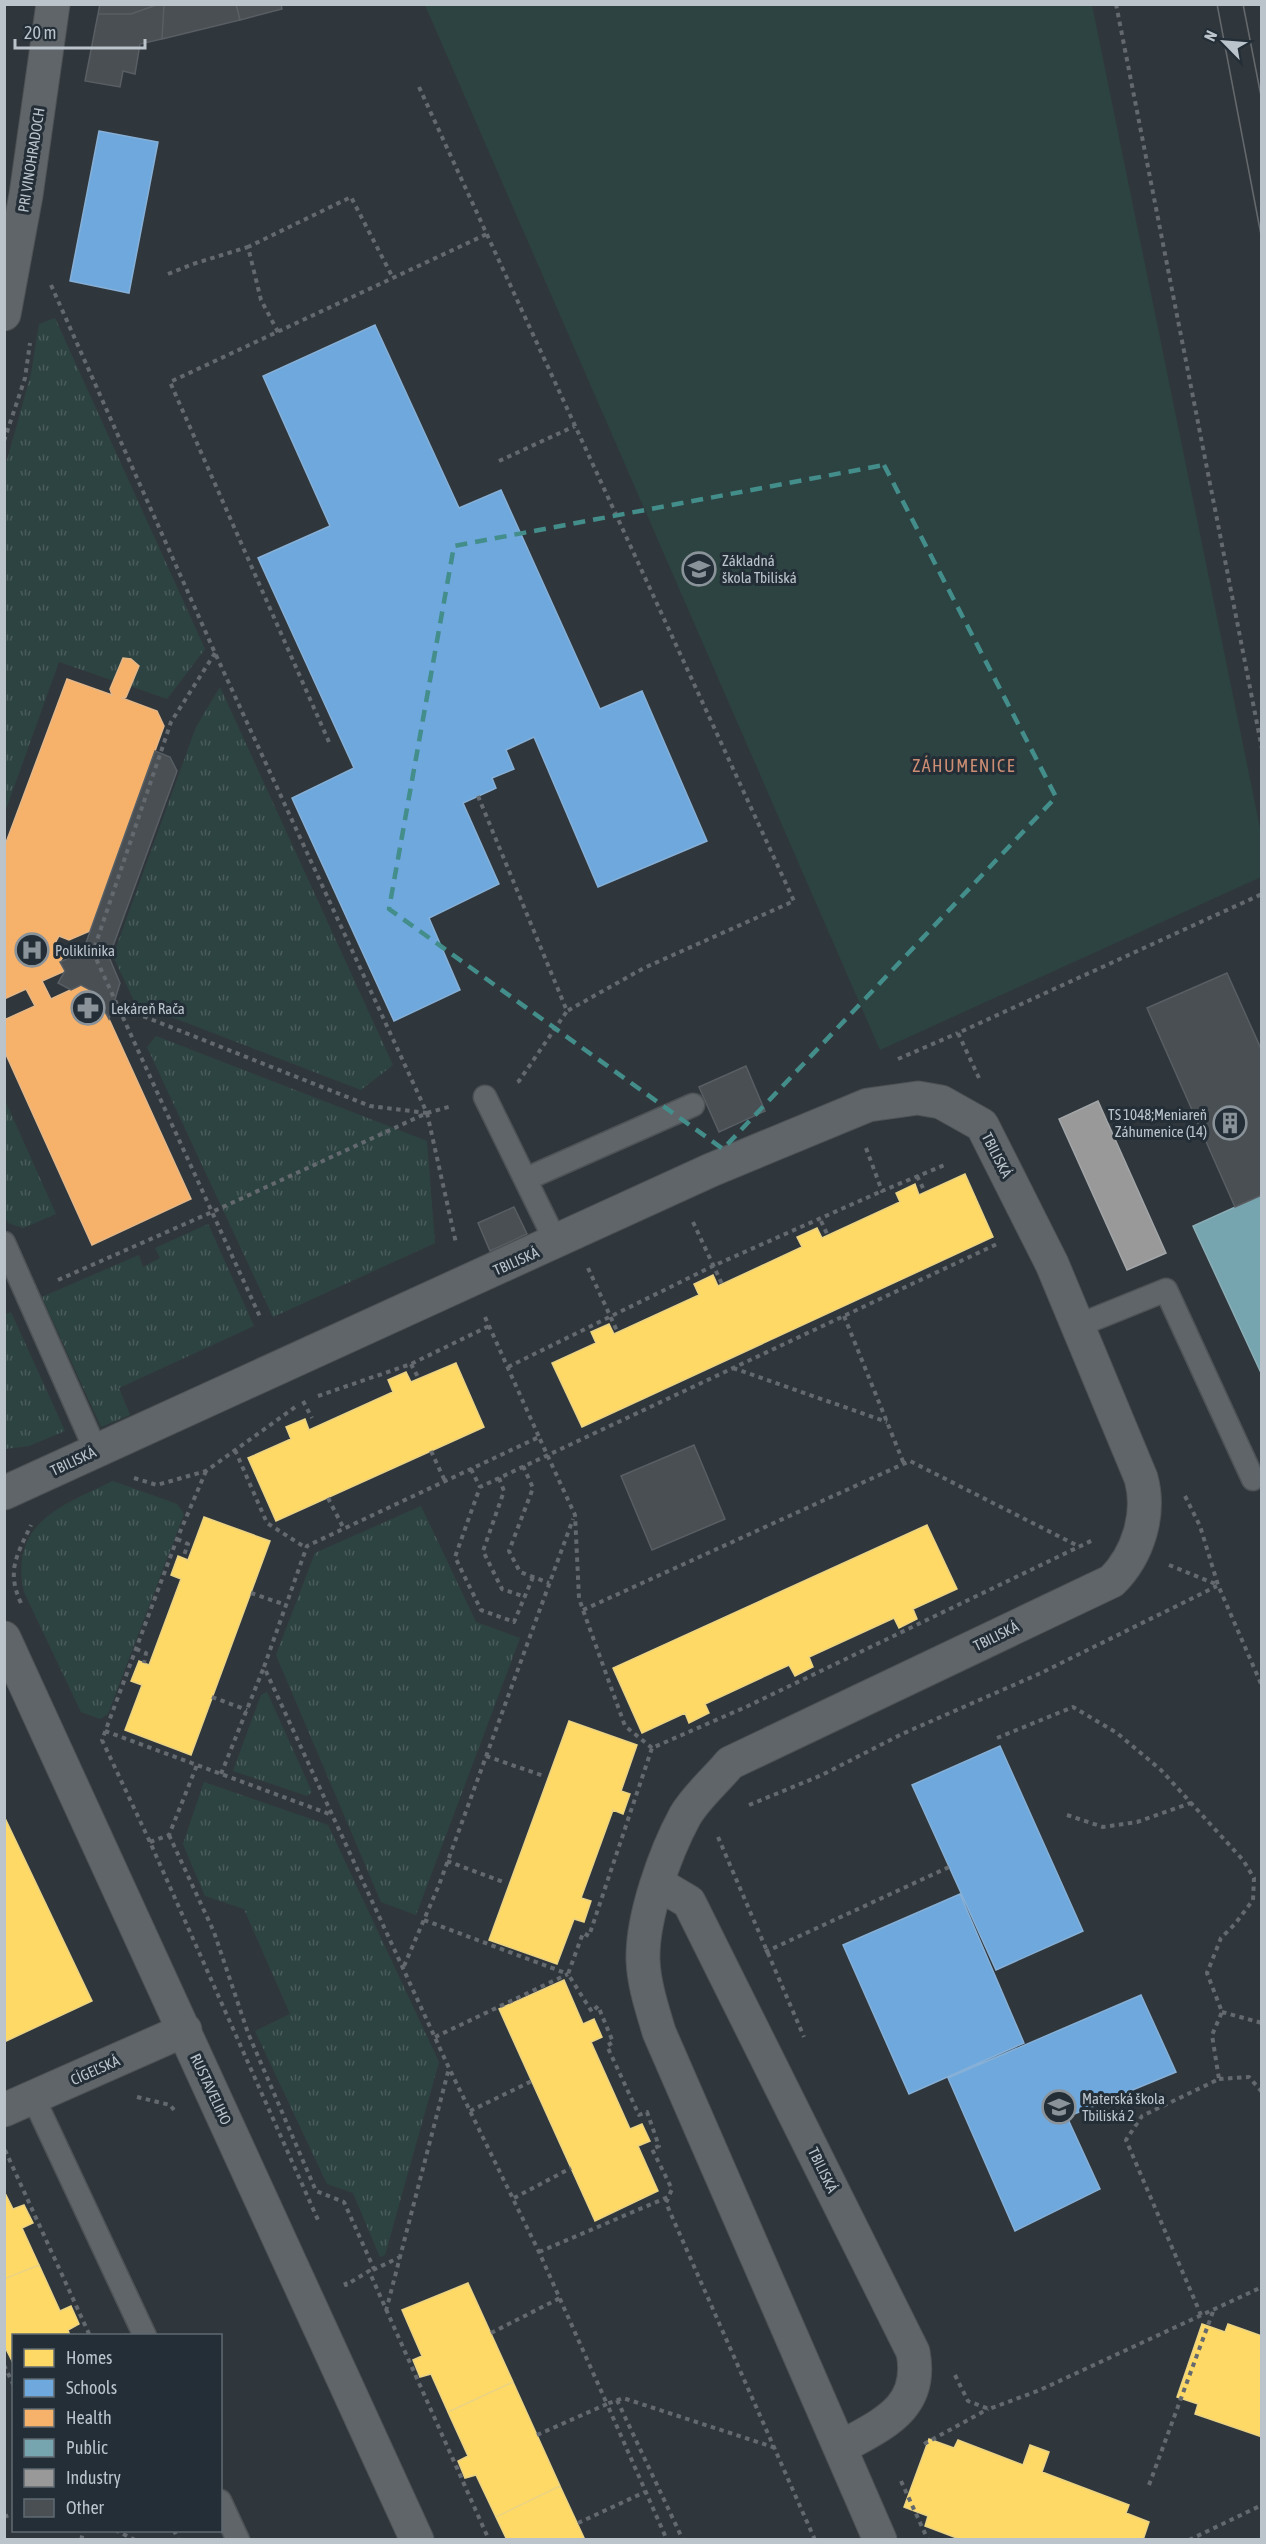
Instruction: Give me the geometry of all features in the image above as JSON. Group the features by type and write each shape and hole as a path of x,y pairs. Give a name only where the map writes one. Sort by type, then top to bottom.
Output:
{"street":[{"name":"PRI VINOHRADOCH","path":"4,314 26,195 53,4"},
{"name":"TBILISKÁ","path":"4,1493 711,1170 868,1105 918,1098 941,1102 982,1125 1052,1264 1143,1485 1143,1522 1135,1550 1125,1568 1112,1581 730,1763 686,1815 657,1882 646,1929 643,1960 648,1996 659,2032 880,2540"},
{"name":"RUSTAVELIHO","path":"4,1638 417,2540"},
{"name":"TBILISKÁ","path":"657,1882 689,1902 914,2352 917,2369 915,2386 904,2406 891,2417 840,2448"},
{"name":"CÍGEĽSKÁ","path":"19,2103 185,2030"}],"lane":[{"path":"484,1097 556,1242"},
{"path":"526,1179 693,1105"},
{"path":"4,1243 96,1451"},
{"path":"1077,1326 1166,1290 1254,1479"},
{"path":"4,1687 33,1704"},
{"path":"19,2103 47,2130 143,2334"},
{"path":"222,2505 238,2540"}],"path":[{"path":"1116,4 1262,749"},
{"path":"27,1294 427,1113 484,1097 519,1081 567,1011 644,968 794,901 419,87"},
{"path":"168,274 248,247 351,197 393,278"},
{"path":"328,742 170,382 487,234"},
{"path":"248,247 261,300 278,332"},
{"path":"47,276 215,653 427,1113 458,1252"},
{"path":"499,461 576,426"},
{"path":"215,653 171,722 93,952 261,1318"},
{"path":"478,796 567,1011"},
{"path":"982,1084 958,1033 1262,894"},
{"path":"120,1007 370,1106 427,1113"},
{"path":"852,1113 882,1191"},
{"path":"508,1367 713,1266 947,1164"},
{"path":"917,1176 925,1192"},
{"path":"820,1221 828,1236"},
{"path":"702,1243 722,1284"},
{"path":"533,1577 514,1622 481,1610 455,1557 480,1487 992,1247"},
{"path":"590,1272 618,1333"},
{"path":"482,1311 574,1515 579,1598 625,1726 652,1748"},
{"path":"844,1316 904,1464"},
{"path":"125,1476 157,1485 207,1471 303,1401 411,1364 489,1326"},
{"path":"411,1364 419,1379"},
{"path":"732,1368 887,1422"},
{"path":"303,1401 312,1418"},
{"path":"221,1774 264,1667 307,1546 538,1437"},
{"path":"235,1450 267,1523 303,1546"},
{"path":"430,1451 445,1481"},
{"path":"583,1610 910,1461 1080,1547"},
{"path":"523,1466 533,1488 509,1551 520,1572 549,1583"},
{"path":"471,1469 480,1487"},
{"path":"102,1740 177,1539 207,1471"},
{"path":"499,1478 504,1491 483,1551 502,1589 525,1596"},
{"path":"1184,1494 1200,1526 1218,1585 1262,1686"},
{"path":"328,1498 344,1528"},
{"path":"404,1966 447,1861 574,1515"},
{"path":"25,1610 15,1589 14,1560 32,1522"},
{"path":"177,1539 188,1544 183,1558"},
{"path":"740,1808 822,1775 902,1734 1041,1673 1218,1585"},
{"path":"251,1593 286,1605"},
{"path":"136,1650 146,1653 144,1663"},
{"path":"264,1667 404,1966 449,2068 539,2252 667,2540"},
{"path":"212,1697 247,1710"},
{"path":"997,1738 1073,1707 1117,1733 1161,1770 1243,1860 1254,1878 1253,1900 1221,1938 1207,1973 1222,2012 1212,2035 1219,2079"},
{"path":"105,1731 334,1816"},
{"path":"93,1733 102,1740 150,1842 322,2231"},
{"path":"486,1756 544,1776"},
{"path":"197,1765 169,1835 214,1932 248,2033 316,2190 344,2202 386,2311 489,2540"},
{"path":"1067,1815 1103,1827 1137,1822 1191,1803"},
{"path":"719,1830 718,1838 765,1952 807,2044"},
{"path":"150,1842 169,1835"},
{"path":"447,1861 506,1883"},
{"path":"765,1952 949,1867"},
{"path":"424,1920 568,1974 435,2037"},
{"path":"1222,2012 1262,2023"},
{"path":"386,2311 449,2068"},
{"path":"1201,2315 1125,2140 1142,2116 1219,2079 1249,2077 1262,2092"},
{"path":"470,2111 532,2081"},
{"path":"128,2096 147,2098 170,2105 176,2111"},
{"path":"47,2130 4,2149 89,2334"},
{"path":"514,2198 571,2168"},
{"path":"539,2252 669,2196"},
{"path":"341,2274 346,2285 400,2257"},
{"path":"921,2445 989,2409 1040,2390 1262,2287"},
{"path":"491,2333 560,2298"},
{"path":"1149,2485 1215,2308"},
{"path":"4,2365 12,2382"},
{"path":"952,2368 968,2401 989,2409"},
{"path":"537,2435 623,2398 772,2447"},
{"path":"617,2400 683,2540"},
{"path":"896,2471 928,2540"},
{"path":"578,2523 645,2492"},
{"path":"1189,2540 1262,2505"},
{"path":"119,2532 135,2540"}],"highlighted area":[{"path":"884,465 1056,797 723,1149 389,909 454,546"}],"green space":[{"path":"425,5 1092,5 1261,833 1261,877 880,1050"},
{"path":"55,318 205,649 167,699 130,686 138,666 131,659 123,658 114,681 59,662 5,812 5,467 31,374 39,324"},
{"path":"220,687 393,1065 361,1090 135,1003 113,956 196,727"},
{"path":"156,1036 427,1141 435,1243 273,1317 147,1047"},
{"path":"4,1098 56,1214 23,1228 8,1223 5,1216"},
{"path":"208,1224 254,1326 119,1388 130,1415 101,1427 42,1297 139,1255 143,1267 160,1258 155,1248"},
{"path":"11,1312 65,1431 29,1446 5,1449 4,1315"},
{"path":"113,1481 177,1504 184,1514 108,1714 100,1719 81,1712 24,1592 21,1568 24,1549 32,1533 43,1520 75,1499"},
{"path":"421,1506 476,1622 520,1638 416,1915 381,1902 276,1655 315,1553"},
{"path":"267,1692 312,1792 307,1796 233,1771 261,1695"},
{"path":"204,1782 328,1825 439,2062 385,2255 380,2257 353,2193 327,2184 255,2031 290,2014 244,1909 205,1896 183,1844"}],"building: Homes":[{"path":"965,1174 993,1237 582,1427 552,1363 596,1343 591,1332 609,1324 614,1334 699,1295 694,1284 713,1275 718,1286 802,1247 797,1237 817,1228 822,1238 900,1202 896,1193 915,1184 919,1195"},
{"path":"456,1363 484,1427 276,1521 248,1458 291,1439 286,1427 305,1419 309,1430 393,1392 388,1380 406,1372 411,1382"},
{"path":"204,1517 270,1541 191,1755 125,1730 142,1685 131,1681 139,1661 149,1665 181,1579 171,1575 178,1556 188,1560"},
{"path":"927,1525 957,1589 913,1609 917,1619 899,1628 894,1618 809,1657 813,1667 795,1676 789,1665 705,1704 709,1713 689,1723 685,1713 642,1733 613,1668"},
{"path":"569,1721 637,1745 621,1791 630,1794 623,1814 613,1810 581,1898 591,1901 584,1922 574,1919 557,1964 489,1940"},
{"path":"4,1816 92,2001 4,2042"},
{"path":"564,1980 583,2024 594,2019 602,2037 591,2042 630,2129 642,2124 650,2141 638,2146 658,2191 595,2221 499,2009"},
{"path":"4,2191 13,2209 24,2205 33,2223 22,2228 39,2265 4,2279"},
{"path":"39,2265 60,2311 71,2306 79,2324 68,2330 69,2334 12,2334 12,2361 4,2345 4,2279"},
{"path":"468,2283 513,2382 448,2412 431,2374 420,2377 413,2360 422,2356 402,2310"},
{"path":"1202,2324 1225,2332 1228,2324 1262,2336 1262,2437 1195,2414 1198,2404 1177,2397"},
{"path":"513,2382 560,2486 496,2517 476,2475 465,2478 458,2461 468,2456 448,2412"},
{"path":"929,2439 954,2448 958,2440 1023,2465 1030,2445 1049,2452 1042,2472 1129,2505 1126,2513 1149,2522 1143,2540 962,2540 925,2526 928,2516 904,2507"},
{"path":"560,2486 585,2540 507,2540 496,2517"}],"building: Schools":[{"path":"99,131 158,142 129,293 70,281"},
{"path":"375,325 459,508 501,490 600,709 642,691 707,841 598,887 534,737 506,750 514,769 492,778 496,788 463,803 499,884 429,918 460,990 394,1021 292,798 354,768 258,558 330,526 263,376"},
{"path":"1000,1746 1083,1931 996,1970 912,1785"},
{"path":"960,1894 1024,2043 909,2094 843,1945"},
{"path":"1141,1995 1176,2072 1067,2117 1100,2189 1015,2231 948,2078"}],"building: Health":[{"name":"Poliklinika","path":"123,658 131,659 139,666 126,697 122,698 157,711 164,726 90,931 69,940 59,936 53,947 65,953 60,962 65,971 42,981 51,999 81,985 94,992 109,1019 191,1199 92,1245 4,1050 4,1020 35,1006 26,989 4,999 4,848 67,679 112,695 110,689"}],"building: Public":[{"path":"1262,1195 1262,1375 1193,1226"}],"building: Industry":[{"path":"1098,1101 1166,1253 1127,1270 1059,1119"}],"building: Other":[{"path":"100,4 159,4 131,14 98,14"},
{"path":"164,4 162,39 140,44 135,74 123,71 120,87 85,81 98,14 131,14"},
{"path":"236,4 240,20 162,39 164,5"},
{"path":"236,4 281,4 282,9 240,20"},
{"path":"155,751 170,757 177,771 109,957 120,983 109,1019 94,992 81,985 71,990 58,983 65,971 60,962 83,951"},
{"name":"TS 1048;Meniareň Záhumenice (14)","path":"1227,973 1262,1051 1262,1195 1235,1207 1147,1008"},
{"path":"746,1066 765,1111 719,1132 699,1087"},
{"path":"514,1207 527,1234 490,1251 478,1223"},
{"path":"694,1445 725,1519 652,1550 621,1476"}],"tram line":[{"path":"1217,4 1262,240"},
{"path":"1243,4 1262,101"}],"place":[{"name":"Základná škola Tbiliská","path":"699,569"},
{"name":"Poliklinika","path":"32,950"},
{"name":"Lekáreň Rača","path":"88,1008"},
{"name":"TS 1048;Meniareň Záhumenice (14)","path":"1230,1123"},
{"name":"Materská škola Tbiliská 2","path":"1059,2107"}],"district":[{"name":"ZÁHUMENICE","path":"964,765"}]}
